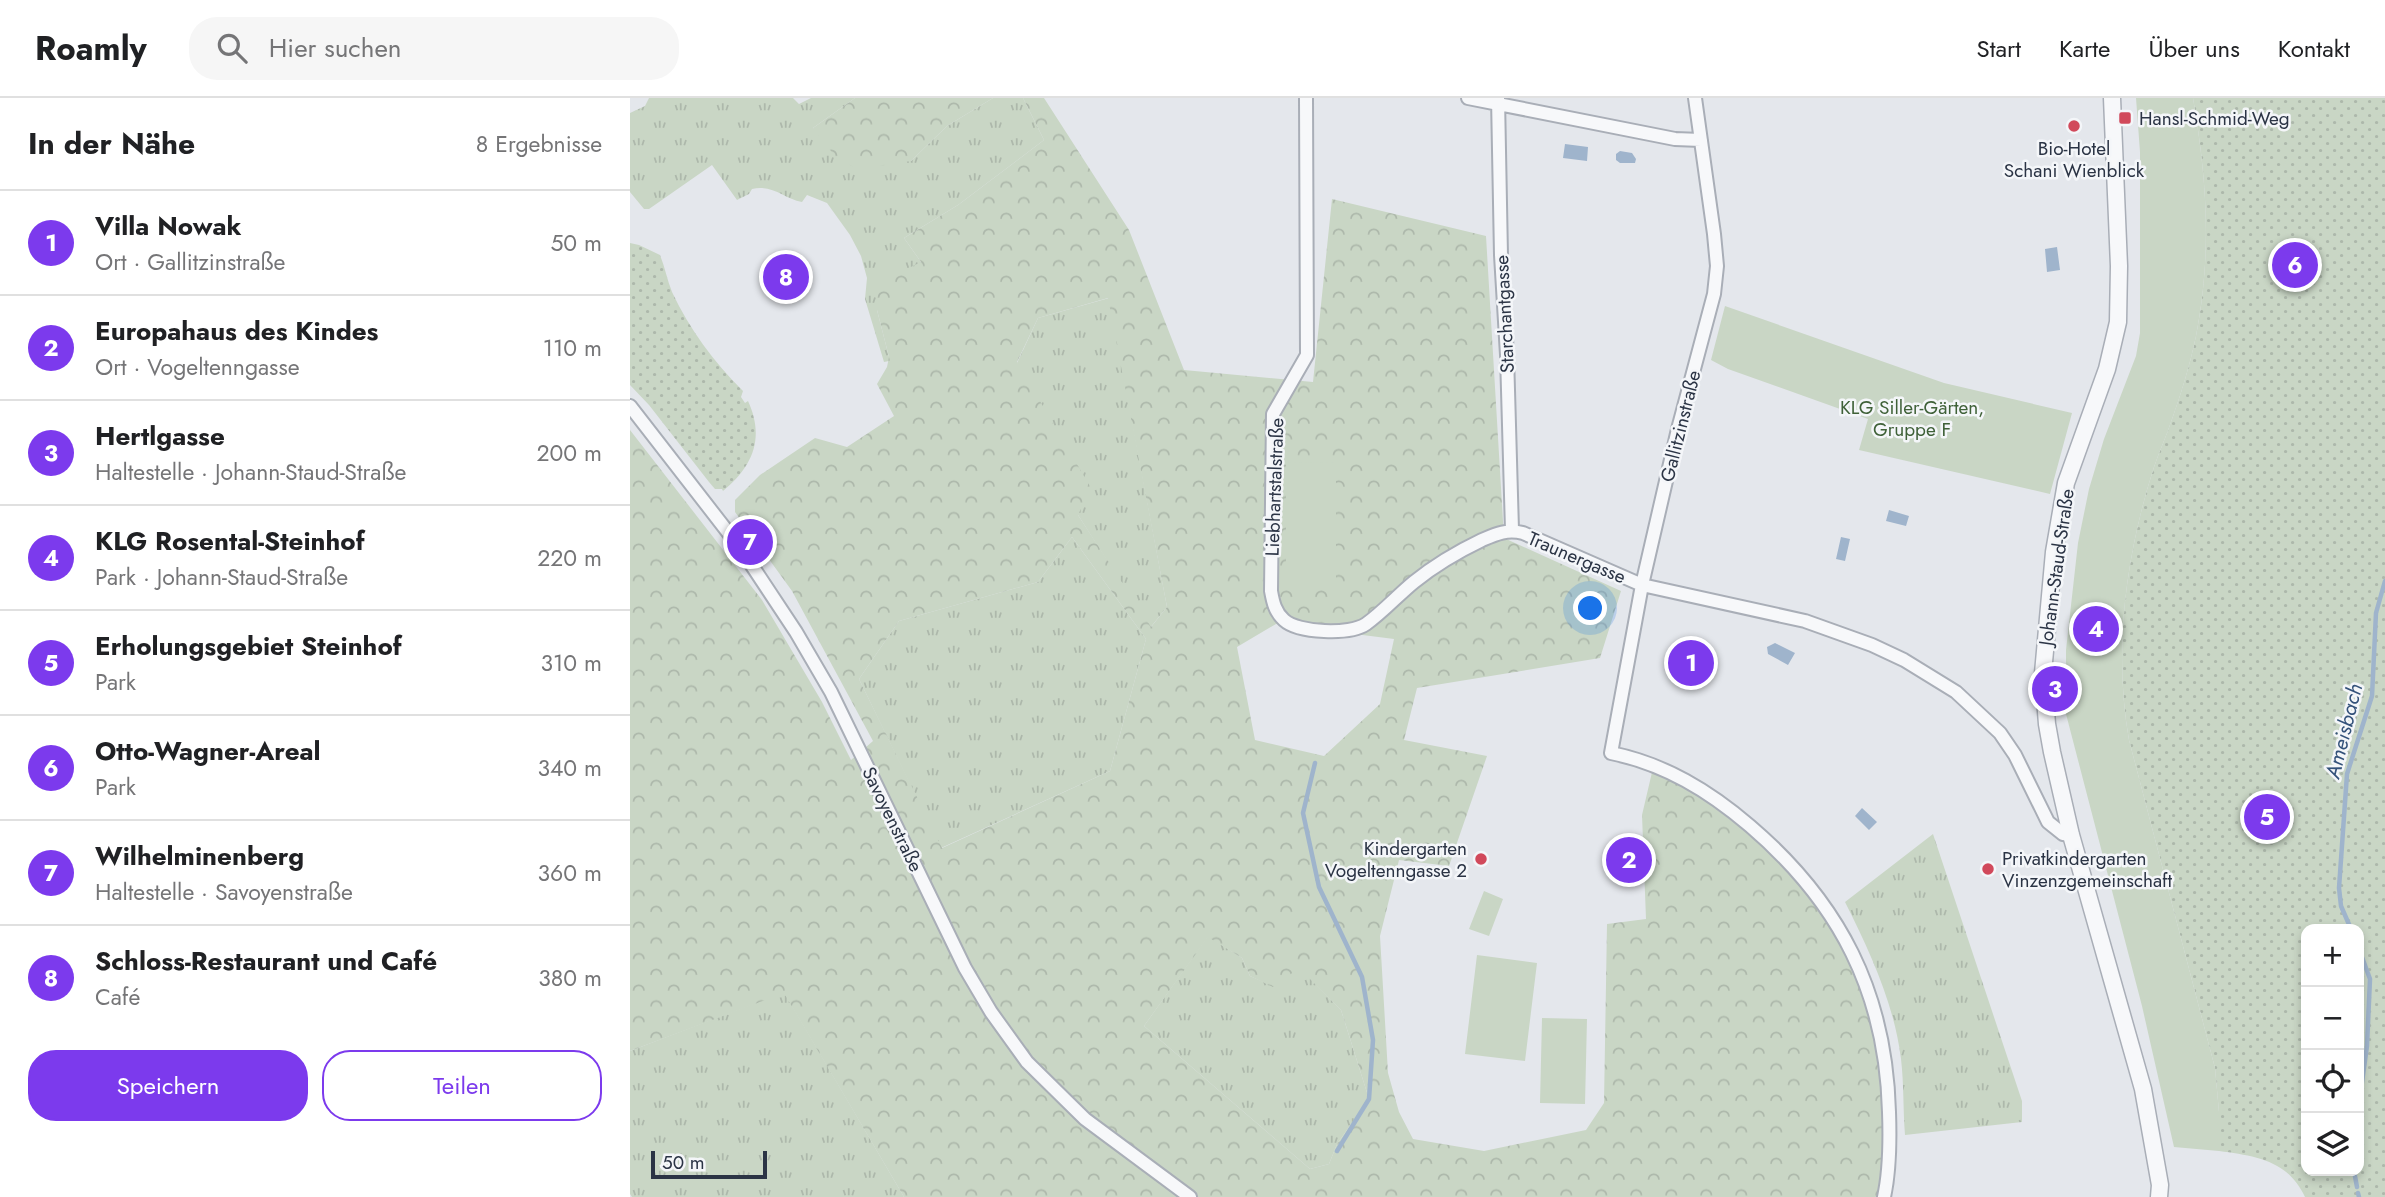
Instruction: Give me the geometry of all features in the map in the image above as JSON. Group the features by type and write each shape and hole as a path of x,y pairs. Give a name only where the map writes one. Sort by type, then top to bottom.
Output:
{"street":[{"name":"Liebhartstalstraße","path":"1306,98 1307,355 1273,414 1271,591 1274,607 1282,619 1299,628 1359,628 1439,562 1487,538 1512,530"},
{"path":"1468,98 1498,101 1675,139 1701,140"},
{"name":"Gallitzinstraße","path":"1695,98 1717,266 1714,294 1678,429 1642,585 1611,754 1661,767 1689,781 1728,807 1768,841 1803,877 1840,929 1874,1005 1883,1047 1889,1090 1890,1133 1888,1183 1884,1197"},
{"name":"Johann-Staud-Straße","path":"2112,98 2119,265 2118,322 2107,369 2066,483 2054,552 2043,673 2047,724 2071,835 2143,1089 2160,1185 2159,1197"},
{"name":"Starchantgasse","path":"1498,101 1512,530"},
{"name":"Savoyenstraße","path":"630,407 734,540 796,632 831,692 965,968 991,1012 1027,1062 1085,1119 1190,1197"},
{"name":"Traunergasse","path":"1512,530 1642,585 1805,621 1872,645 1904,660 1956,692 2000,733 2020,763 2048,822 2063,834 2071,835"}],"green space":[{"path":"649,98 793,98 799,104 811,98 855,98 813,128 911,161 947,126 993,98 1023,98 1044,140 958,205 904,238 921,262 877,310 889,357 889,361 884,362 865,299 867,278 861,256 827,203 807,195 802,202 766,188 752,189 749,194 737,200 712,165 649,209 644,209 630,192 630,113 645,106"},
{"path":"855,98 993,98 947,126 911,161 859,169 838,160 813,128"},
{"path":"1023,98 1044,98 1129,230 1184,370 1313,382 1332,199 1486,236 1504,538 1621,591 1600,658 1417,688 1404,740 1487,756 1449,866 1399,860 1380,936 1388,1073 1399,1112 1413,1139 1484,1151 1586,1130 1604,1103 1607,924 1646,919 1642,815 1653,768 1693,791 1757,840 1794,875 1840,940 1869,1007 1878,1048 1884,1090 1882,1183 1879,1197 904,1197 784,993 630,1051 630,430 762,600 822,702 851,760 873,741 792,591 735,512 735,500 760,475 815,438 847,447 894,416 877,384 887,367 889,357 877,310 876,284 921,262 904,238 958,205 1044,140","holes":["1108,298 1167,607 1151,627 1078,515 1091,488 1017,362 1038,318","1072,537 1146,639 1110,771 942,848 859,679 899,621 1038,582","1276,624 1394,639 1380,704 1324,756 1255,740 1237,647","1208,937 1242,958 1250,976 1273,987 1299,968 1341,1010 1369,1099 1337,1144 1329,1164 1310,1169 1144,1026"]},
{"path":"2136,98 2193,98 2202,158 2206,246 2201,305 2182,390 2154,467 2136,534 2125,602 2122,671 2129,740 2215,1068 2219,1151 2174,1147 2142,1006 2066,714 2066,650 2078,543 2089,489 2104,439 2136,356 2140,333 2140,152"},
{"path":"2193,98 2385,98 2385,1197 2305,1197 2289,1175 2269,1162 2219,1151 2215,1068 2129,740 2122,671 2125,602 2144,500 2175,411 2196,336 2206,246 2202,158"},
{"path":"630,243 660,255 672,292 686,319 712,357 743,391 741,397 745,403 748,401 753,414 755,439 749,461 723,491 715,489 630,385"},
{"path":"1109,298 1167,607 1150,628 1078,515 1017,363 1038,318"},
{"name":"KLG Siller-Gärten, Gruppe F","path":"1725,306 1944,383 2072,413 2050,494 1859,450 1868,419 1728,369 1711,360"},
{"path":"1286,462 1336,463 1336,588 1286,588"},
{"path":"1072,537 1146,639 1110,771 941,848 859,679 899,621 1038,582"},
{"path":"1933,834 2022,1101 2022,1122 1905,1135 1903,1078 1893,1018 1872,959 1845,902"},
{"path":"1484,891 1503,899 1489,936 1469,929"},
{"path":"1208,936 1242,958 1250,976 1273,986 1299,967 1341,1010 1369,1099 1337,1144 1329,1164 1310,1169 1144,1026"},
{"path":"1477,955 1537,963 1525,1061 1465,1054"},
{"path":"784,992 904,1197 632,1197 630,1051"},
{"path":"1542,1018 1587,1019 1585,1104 1540,1103"}],"water":[{"path":"1565,144 1588,147 1587,161 1563,158"},
{"path":"1620,151 1632,153 1636,159 1635,163 1620,163 1616,160 1616,154"},
{"path":"2057,247 2060,270 2047,272 2045,249"},
{"path":"1889,510 1909,516 1906,526 1886,521"},
{"path":"1841,537 1850,539 1845,561 1836,559"},
{"path":"1775,643 1795,653 1788,665 1768,654 1767,647"},
{"path":"1862,808 1877,822 1869,830 1855,816"}],"waterway":[{"name":"Ameisbach","path":"2349,924 2341,906 2339,888 2347,774 2372,696 2376,613 2385,581"},
{"path":"1315,763 1303,813 1319,887 1362,977 1373,1040 1369,1099 1337,1151"},
{"name":"Ameisbach","path":"2364,963 2370,979 2364,1068"},
{"name":"Ameisbach","path":"2355,1176 2357,1187"},
{"name":"Ameisbach","path":"2358,1193 2359,1197"}],"place":[{"name":"Hansl-Schmid-Weg","path":"2125,118"},
{"name":"Bio-Hotel Schani Wienblick","path":"2074,126"},
{"name":"Otto-Wagner-Areal","path":"2295,265"},
{"name":"Schloss-Restaurant und Café","path":"786,277"},
{"name":"Wilhelminenberg","path":"750,542"},
{"name":"KLG Rosental-Steinhof","path":"2096,629"},
{"name":"Villa Nowak","path":"1691,663"},
{"name":"Hertlgasse","path":"2055,689"},
{"name":"Erholungsgebiet Steinhof","path":"2267,817"},
{"name":"Kindergarten Vogeltenngasse 2","path":"1481,859"},
{"name":"Europahaus des Kindes","path":"1629,860"},
{"name":"Privatkindergarten Vinzenzgemeinschaft","path":"1988,869"}]}
